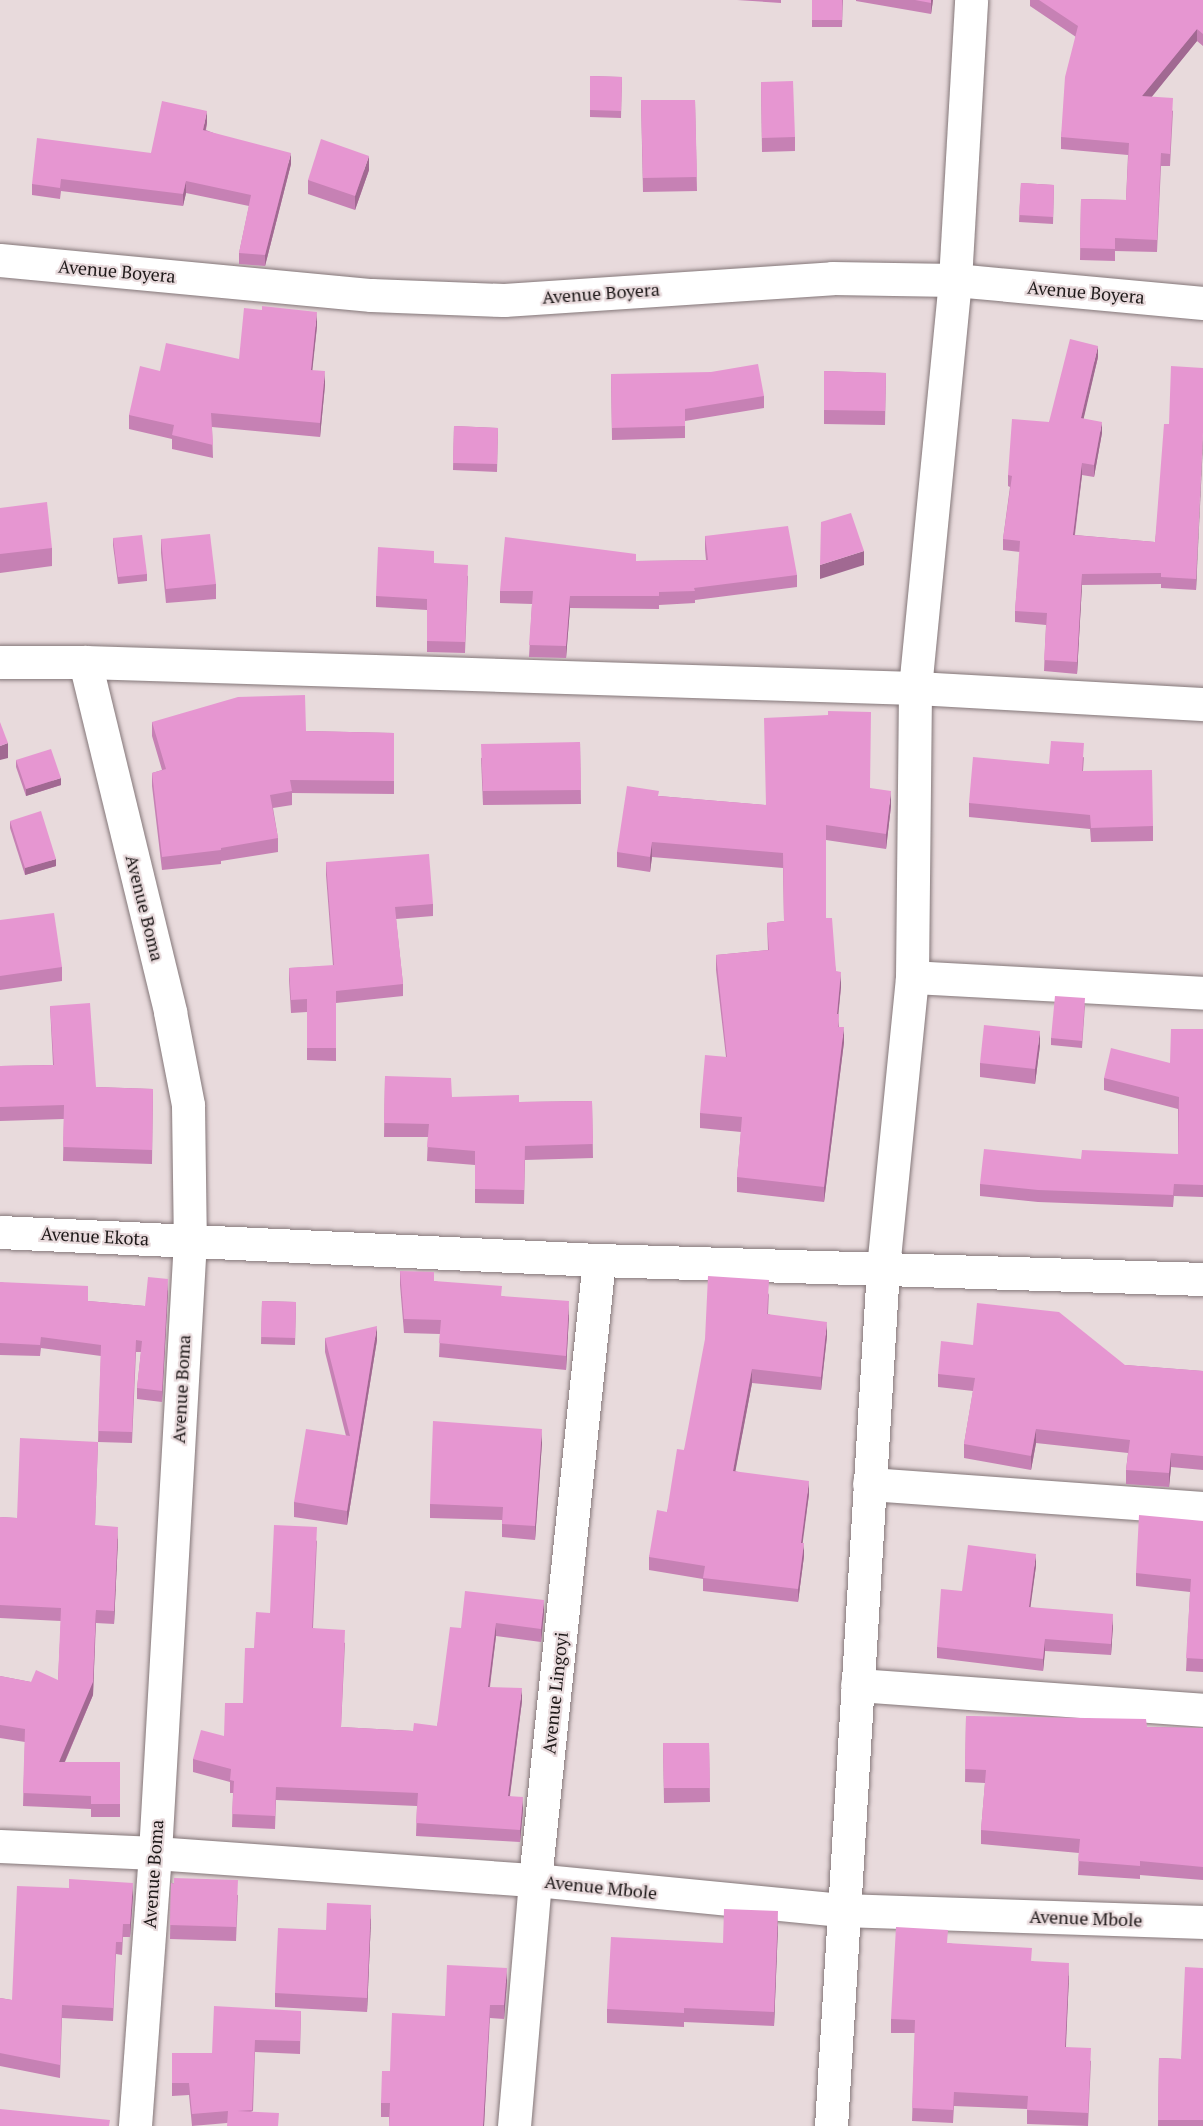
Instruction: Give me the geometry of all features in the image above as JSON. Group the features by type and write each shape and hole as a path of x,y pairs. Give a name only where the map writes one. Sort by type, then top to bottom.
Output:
{"street":[{"path":"831,2126 883,1268 912,977 915,688 955,280 971,0"},
{"name":"Avenue Boyera","path":"0,260 371,295 504,300 832,278 955,280 1203,303"},
{"path":"0,662 86,662 915,688 1203,704"},
{"name":"Avenue Boma","path":"86,662 170,1012 188,1105 190,1240 155,1853 135,2126"},
{"path":"912,977 1203,993"},
{"name":"Avenue Ekota","path":"0,1232 599,1260 1203,1279"},
{"name":"Avenue Lingoyi","path":"514,2126 535,1880 599,1260"},
{"path":"869,1484 1203,1509"},
{"path":"857,1685 1203,1710"},
{"name":"Avenue Mbole","path":"0,1846 155,1853 535,1880 843,1910 1203,1922"}],"building":[{"path":"812,0 842,0 842,20 812,20"},
{"path":"915,0 931,0 931,3"},
{"path":"1039,0 1203,0 1203,34 1197,29 1142,96 1173,98 1170,154 1161,153 1157,240 1115,238 1115,249 1080,248 1081,199 1126,200 1129,143 1061,137 1065,77 1078,26"},
{"path":"590,76 622,77 621,111 590,110"},
{"path":"793,81 795,137 762,138 761,82"},
{"path":"641,100 695,100 697,177 643,178"},
{"path":"162,101 207,111 203,130 291,153 265,255 239,253 251,195 186,181 183,194 61,179 60,188 32,184 37,138 151,153"},
{"path":"321,139 369,156 355,196 308,180"},
{"path":"1021,183 1054,185 1053,217 1019,215"},
{"path":"262,306 317,312 311,370 325,371 320,423 211,413 213,445 172,435 174,425 129,415 140,366 160,371 166,343 239,359 244,308 262,310"},
{"path":"1070,339 1098,346 1081,418 1102,422 1094,465 1082,463 1073,535 1155,542 1164,424 1169,424 1171,366 1203,368 1203,432 1196,579 1161,577 1161,573 1082,574 1077,662 1044,660 1047,613 1015,611 1020,541 1003,539 1012,476 1008,475 1012,419 1049,422"},
{"path":"758,364 764,396 685,409 685,426 612,428 611,374 711,372"},
{"path":"824,371 886,373 885,411 824,410"},
{"path":"454,426 498,428 497,464 453,463"},
{"path":"47,502 52,548 0,554 0,508"},
{"path":"851,513 864,551 820,565 821,522"},
{"path":"788,526 797,575 694,588 695,591 659,592 659,596 570,596 566,646 529,645 533,591 500,591 505,537 636,554 636,561 708,560 705,536"},
{"path":"210,534 216,584 166,589 161,539"},
{"path":"142,535 147,574 118,577 113,538"},
{"path":"378,547 434,551 434,563 468,565 465,642 427,641 427,599 376,596"},
{"path":"305,695 306,731 394,733 394,781 290,780 292,791 270,795 278,838 221,848 221,850 162,857 152,773 166,769 152,722 238,697"},
{"path":"828,711 871,712 870,788 891,791 886,834 826,825 826,918 832,918 836,971 841,972 837,1014 839,1014 838,1027 844,1027 824,1187 737,1177 742,1117 700,1113 705,1055 727,1057 716,955 769,950 767,923 784,921 783,853 652,842 650,857 617,852 627,786 659,791 658,796 766,805 764,718 828,715"},
{"path":"0,722 8,743 0,746"},
{"path":"1051,741 1084,743 1082,771 1152,770 1153,826 1091,828 1090,815 969,803 973,757 1049,764"},
{"path":"580,742 581,790 483,791 481,744"},
{"path":"51,749 61,778 26,789 16,760"},
{"path":"41,811 56,859 25,868 10,821"},
{"path":"429,854 433,904 395,907 403,984 336,991 336,1048 307,1048 307,999 291,1000 289,968 334,965 326,862"},
{"path":"54,913 62,967 0,976 0,920"},
{"path":"1055,996 1085,998 1082,1041 1051,1038"},
{"path":"90,1003 96,1087 153,1089 152,1150 63,1147 64,1105 0,1107 0,1066 54,1065 50,1006"},
{"path":"984,1025 1040,1031 1035,1069 980,1063"},
{"path":"1171,1029 1203,1029 1203,1185 1174,1184 1173,1195 1038,1190 980,1184 984,1149 1081,1159 1082,1150 1178,1154 1179,1097 1104,1078 1111,1048 1170,1063"},
{"path":"385,1076 451,1078 452,1097 519,1095 519,1102 592,1101 593,1144 525,1146 524,1190 475,1189 475,1151 427,1147 429,1124 384,1123"},
{"path":"400,1271 434,1272 434,1281 502,1286 501,1296 569,1301 566,1356 439,1343 441,1320 404,1319"},
{"path":"708,1276 769,1280 767,1314 827,1322 821,1377 752,1369 733,1471 809,1481 798,1589 703,1578 705,1566 649,1557 657,1510 667,1512 677,1449 684,1450 705,1339"},
{"path":"148,1277 168,1279 162,1391 137,1388 142,1341 136,1340 132,1432 98,1431 101,1345 41,1337 40,1345 0,1343 0,1282 88,1286 88,1301 145,1306"},
{"path":"262,1301 296,1302 295,1338 261,1337"},
{"path":"977,1303 1059,1312 1125,1365 1203,1371 1203,1456 1171,1453 1169,1473 1126,1470 1130,1440 1036,1429 1031,1456 964,1444 975,1378 938,1374 941,1341 973,1345"},
{"path":"377,1326 347,1511 294,1502 306,1429 350,1436 325,1338"},
{"path":"433,1421 542,1429 535,1526 502,1524 503,1507 430,1504"},
{"path":"20,1438 98,1442 95,1525 118,1527 114,1611 96,1610 93,1682 59,1762 120,1762 120,1804 91,1804 91,1796 23,1793 25,1729 0,1725 0,1676 31,1682 36,1670 58,1680 61,1608 0,1605 0,1517 17,1518"},
{"path":"1139,1515 1203,1521 1203,1659 1186,1658 1191,1579 1136,1573"},
{"path":"274,1525 317,1527 312,1628 345,1630 341,1727 413,1731 414,1723 437,1726 450,1627 461,1628 465,1591 544,1600 541,1629 496,1623 488,1687 522,1688 508,1796 523,1797 520,1830 416,1823 418,1793 276,1787 275,1816 232,1814 234,1781 230,1780 231,1769 193,1759 201,1730 224,1736 225,1703 243,1703 245,1648 254,1648 256,1612 270,1613"},
{"path":"968,1545 1036,1554 1029,1607 1113,1614 1111,1644 1045,1639 1043,1659 937,1647 941,1589 962,1591"},
{"path":"966,1716 1146,1719 1147,1727 1203,1728 1203,1867 1140,1861 1140,1866 1078,1861 1080,1839 981,1830 986,1770 965,1769"},
{"path":"663,1743 709,1743 710,1788 664,1788"},
{"path":"174,1878 238,1880 236,1927 170,1925 171,1883 174,1884"},
{"path":"69,1879 133,1883 130,1924 123,1924 122,1942 116,1942 113,2008 62,2005 60,2065 0,2053 0,1998 12,2000 17,1886 69,1888"},
{"path":"327,1903 371,1905 367,1998 275,1993 278,1928 326,1930"},
{"path":"724,1909 778,1911 774,2012 684,2008 684,2013 607,2009 611,1937 723,1943"},
{"path":"896,1927 948,1930 947,1943 1032,1948 1031,1961 1069,1963 1065,2047 1091,2048 1088,2113 1027,2110 1028,2096 954,2092 953,2110 912,2108 915,2020 891,2019"},
{"path":"447,1965 507,1968 504,2005 490,2005 483,2126 389,2126 390,2103 381,2103 382,2071 390,2071 392,2013 445,2016"},
{"path":"1185,1967 1203,1968 1203,2120 1158,2120 1159,2058 1181,2059"},
{"path":"214,2006 301,2011 300,2041 255,2040 252,2110 237,2111 279,2113 278,2126 227,2126 228,2111 192,2114 189,2083 172,2083 172,2053 212,2053"},
{"path":"0,2109 110,2120 109,2126 0,2126"}]}
